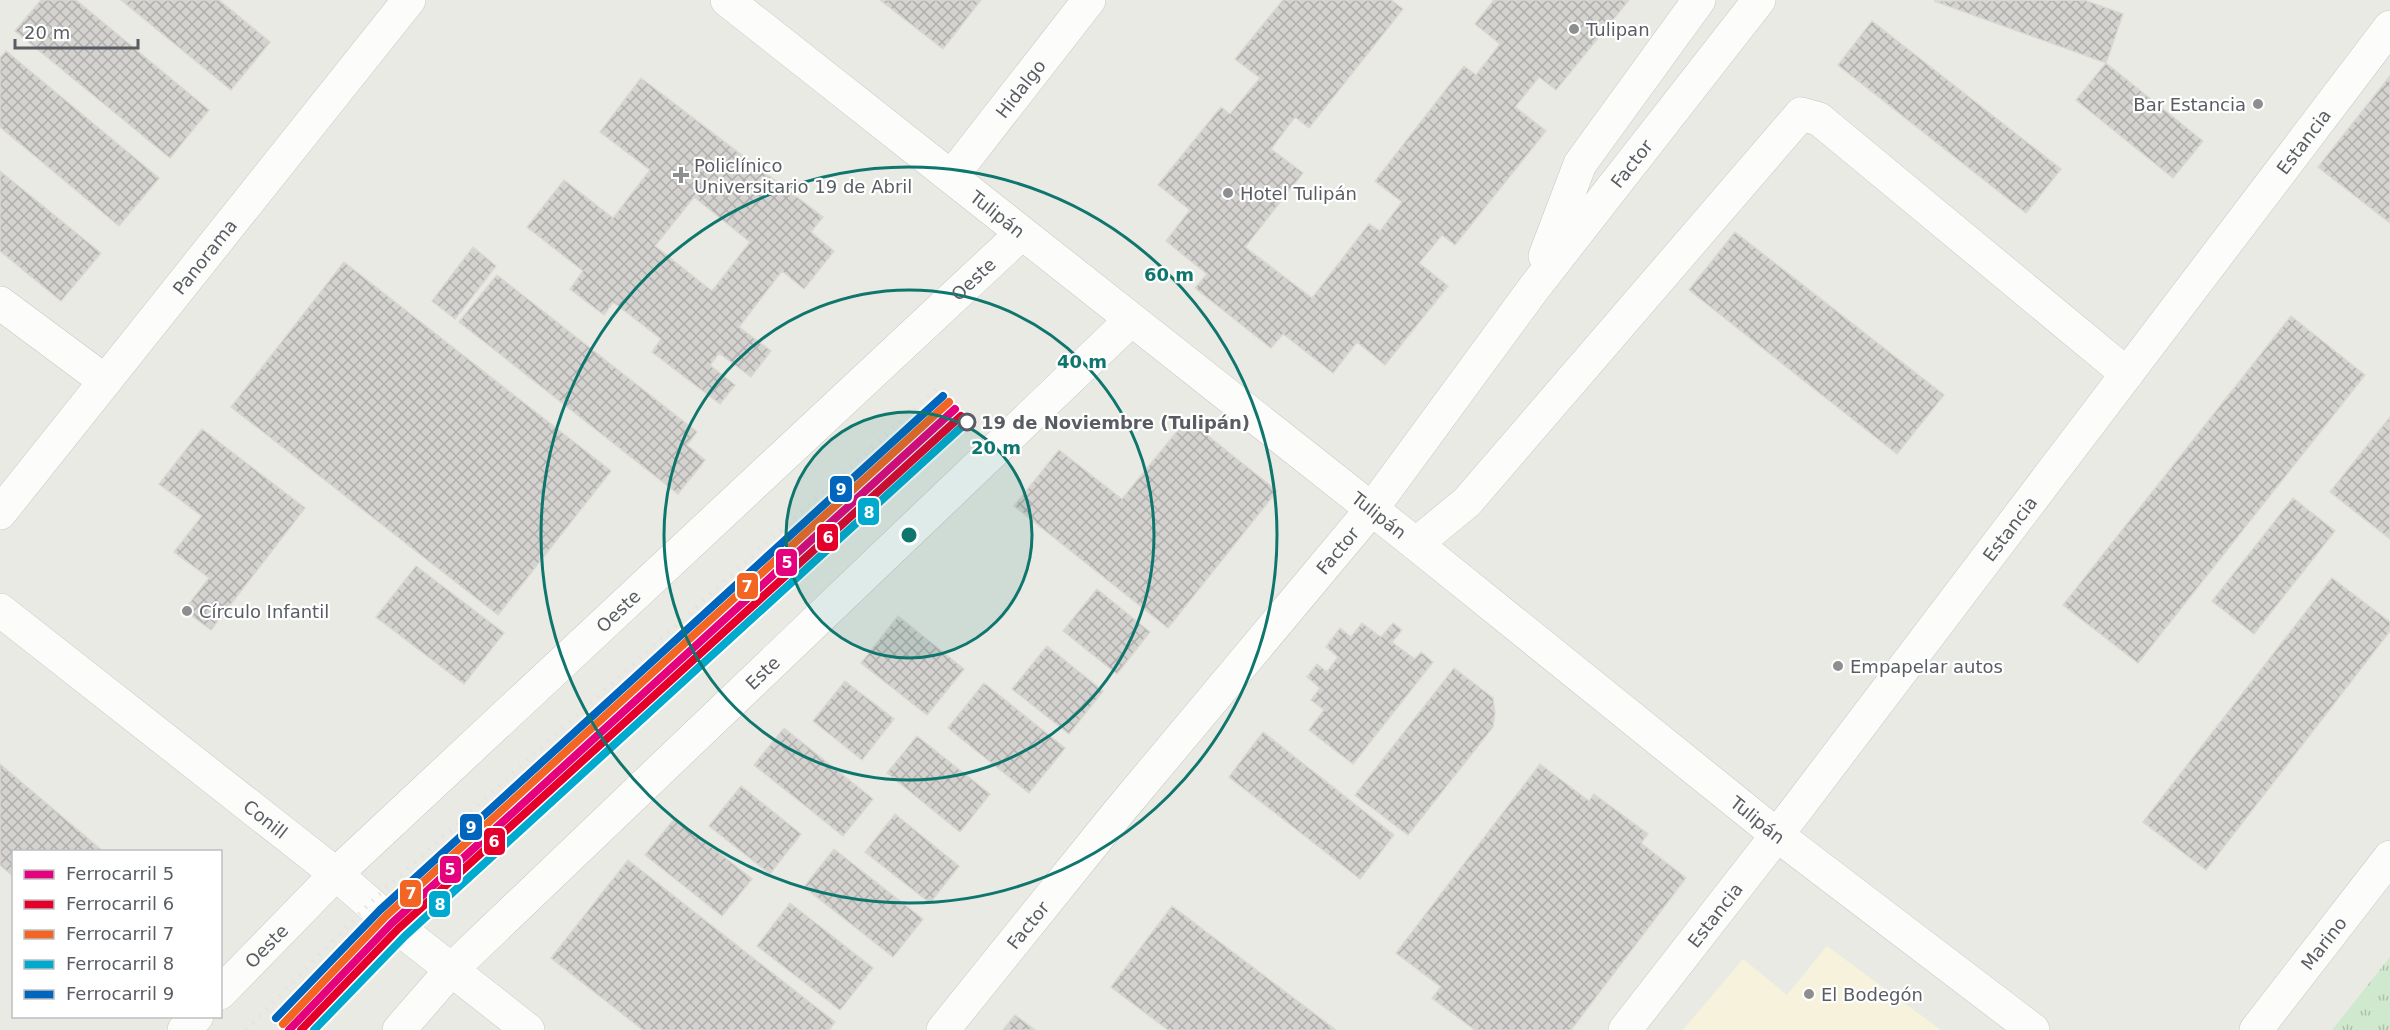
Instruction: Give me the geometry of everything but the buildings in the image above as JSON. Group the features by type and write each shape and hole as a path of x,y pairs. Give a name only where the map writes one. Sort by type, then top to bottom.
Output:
{"street":[{"name":"Panorama","path":"0,513 409,0"},
{"name":"Tulipán","path":"727,0 1416,544 1777,835 2033,1030"},
{"name":"Hidalgo","path":"952,176 1089,0"},
{"path":"1534,288 1580,164 1699,0"},
{"name":"Factor","path":"943,1030 1117,814 1371,510 1534,288 1759,0"},
{"name":"Estancia","path":"1625,1030 1777,835 2390,27"},
{"path":"1416,544 1467,502 1801,114 1819,118 2127,374"},
{"name":"Oeste","path":"222,991 336,874 1021,234"},
{"path":"0,303 105,381"},
{"name":"Este","path":"399,1030 453,969 1131,320"},
{"name":"Conill","path":"0,610 336,874 392,923 528,1030"},
{"name":"Marino","path":"2256,1030 2390,857"},
{"path":"184,1030 196,1018"}],"shaded area":[{"path":"1827,946 1941,1030 1683,1030 1743,959 1787,995"}],"green space":[{"path":"2390,957 2390,1030 2332,1030"}],"railway":[{"path":"246,1030 369,904 936,389"}],"rail line":[{"name":"9","path":"276,1018 380,910 943,396"},
{"name":"7","path":"283,1024 386,916 949,402"},
{"name":"5","path":"289,1030 392,923 955,409"},
{"name":"6","path":"301,1030 398,929 961,416"},
{"name":"8","path":"314,1030 405,936 967,422"}],"place":[{"name":"Tulipan","path":"1574,29"},
{"name":"Bar Estancia","path":"2258,104"},
{"name":"Policlínico Universitario 19 de Abril","path":"681,175"},
{"name":"Hotel Tulipán","path":"1228,193"},
{"name":"19 de Noviembre (Tulipán)","path":"967,422"},
{"name":"Círculo Infantil","path":"187,611"},
{"name":"Empapelar autos","path":"1838,666"},
{"name":"El Bodegón","path":"1809,994"}]}
